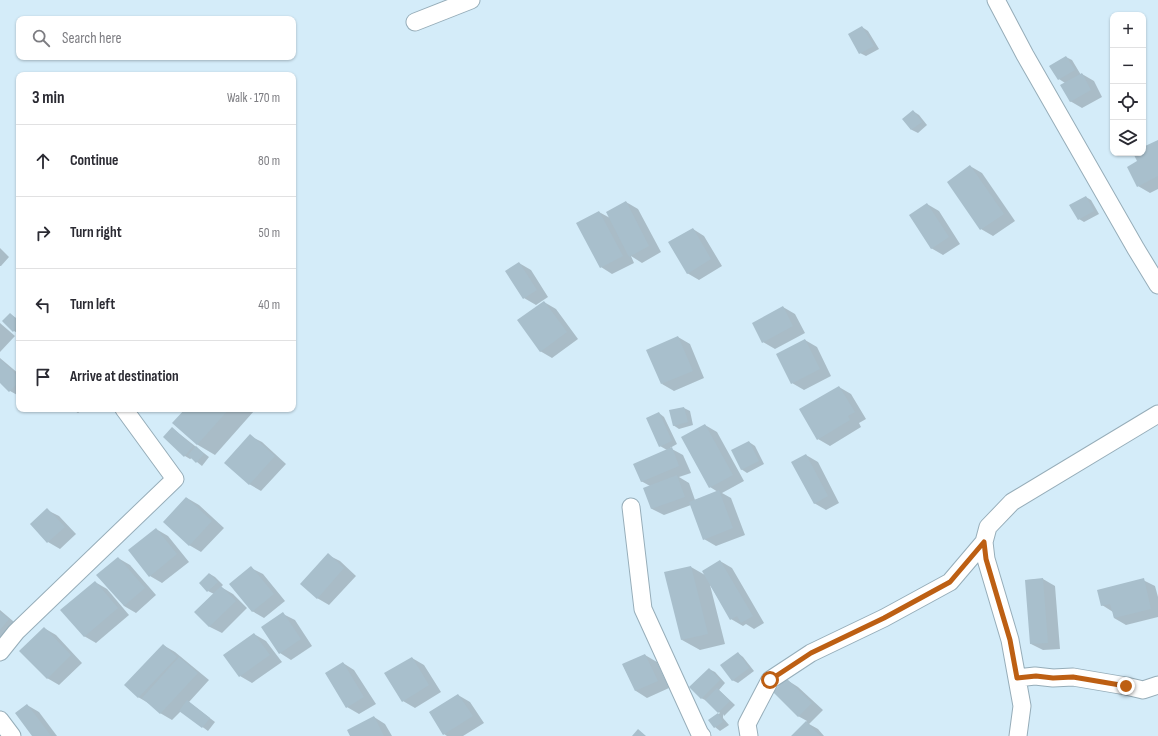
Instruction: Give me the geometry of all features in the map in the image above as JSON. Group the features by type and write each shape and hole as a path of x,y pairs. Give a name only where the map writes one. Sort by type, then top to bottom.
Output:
{"street":[{"path":"415,22 471,0"},
{"path":"996,0 1029,62 1158,285"},
{"path":"0,652 16,632 175,479 126,412"},
{"path":"1018,736 1022,706 1010,640 986,559 984,542 988,527 1012,502 1158,414"},
{"path":"631,507 643,609 702,736"},
{"path":"749,736 747,724 770,680 811,653 884,618 950,582 984,542"},
{"path":"1017,678 1036,676 1053,678 1073,677 1143,690 1158,685"},
{"path":"0,720 12,736"}],"building":[{"path":"862,26 874,46 859,54 848,34"},
{"path":"1066,56 1075,70 1058,80 1049,66"},
{"path":"1082,73 1091,90 1070,102 1060,85"},
{"path":"913,110 922,122 911,130 902,119"},
{"path":"1158,140 1158,176 1137,187 1127,167 1137,161 1134,156 1146,156 1146,146"},
{"path":"970,165 1004,214 980,230 947,182"},
{"path":"1086,196 1094,211 1078,220 1069,205"},
{"path":"626,201 649,246 629,257 606,212"},
{"path":"927,203 949,237 931,249 909,215"},
{"path":"599,211 623,256 600,268 576,223"},
{"path":"693,228 711,259 687,274 668,242"},
{"path":"519,262 537,290 523,299 505,271"},
{"path":"544,301 567,332 540,352 517,320"},
{"path":"783,306 793,326 762,343 752,323"},
{"path":"10,313 16,318 16,328 13,332 2,321"},
{"path":"678,336 693,371 661,384 646,350"},
{"path":"805,339 820,369 791,384 776,354"},
{"path":"0,359 16,374 16,385 9,392 0,383"},
{"path":"839,386 855,412 848,416 850,420 817,440 799,409"},
{"path":"684,407 688,422 673,426 669,410"},
{"path":"182,412 226,412 197,445 172,423"},
{"path":"659,412 672,441 659,447 646,418"},
{"path":"705,424 733,475 709,488 681,437"},
{"path":"172,427 193,446 184,457 163,437"},
{"path":"250,434 275,456 249,485 224,463"},
{"path":"749,441 759,461 741,470 731,450"},
{"path":"196,446 204,454 196,463 188,455"},
{"path":"672,447 679,466 641,482 633,464"},
{"path":"806,454 828,496 814,504 791,462"},
{"path":"677,475 685,497 651,509 643,488"},
{"path":"719,490 733,528 703,540 689,502"},
{"path":"186,497 212,521 189,546 163,522"},
{"path":"47,508 65,527 47,543 30,524"},
{"path":"156,528 177,554 149,577 128,550"},
{"path":"328,553 344,568 317,599 300,584"},
{"path":"118,557 145,588 124,606 96,575"},
{"path":"720,560 753,616 741,623 737,616 730,620 702,571"},
{"path":"251,566 274,594 252,612 229,584"},
{"path":"691,566 708,634 681,640 664,572"},
{"path":"209,573 218,582 207,592 199,583"},
{"path":"1043,578 1048,643 1030,644 1025,580"},
{"path":"1144,578 1151,609 1114,618 1110,604 1101,606 1097,590"},
{"path":"95,581 118,608 84,637 60,610"},
{"path":"221,586 236,601 209,627 194,612"},
{"path":"0,612 9,619 0,630"},
{"path":"283,612 301,639 279,654 261,627"},
{"path":"44,627 71,655 47,679 19,651"},
{"path":"254,633 270,655 239,677 223,655"},
{"path":"163,644 177,657 138,698 124,685"},
{"path":"738,652 749,668 732,681 720,665"},
{"path":"645,654 658,681 635,691 622,664"},
{"path":"179,657 198,673 160,714 142,698"},
{"path":"412,657 429,685 402,702 384,673"},
{"path":"343,662 364,697 346,708 325,673"},
{"path":"709,668 720,680 701,699 689,687"},
{"path":"786,678 812,703 798,717 773,692"},
{"path":"717,688 730,701 718,713 705,700"},
{"path":"458,694 473,716 443,735 429,712"},
{"path":"187,700 210,718 202,728 179,711"},
{"path":"27,704 51,736 32,736 15,713"},
{"path":"718,713 723,722 714,728 708,720"},
{"path":"374,716 384,736 350,736 347,730"},
{"path":"806,721 820,736 791,736"},
{"path":"638,729 646,736 632,736"}],"route":[{"path":"770,680 811,653 884,618 950,582 984,542 986,559 1010,640 1017,678 1036,676 1053,678 1073,677 1126,686"}]}
